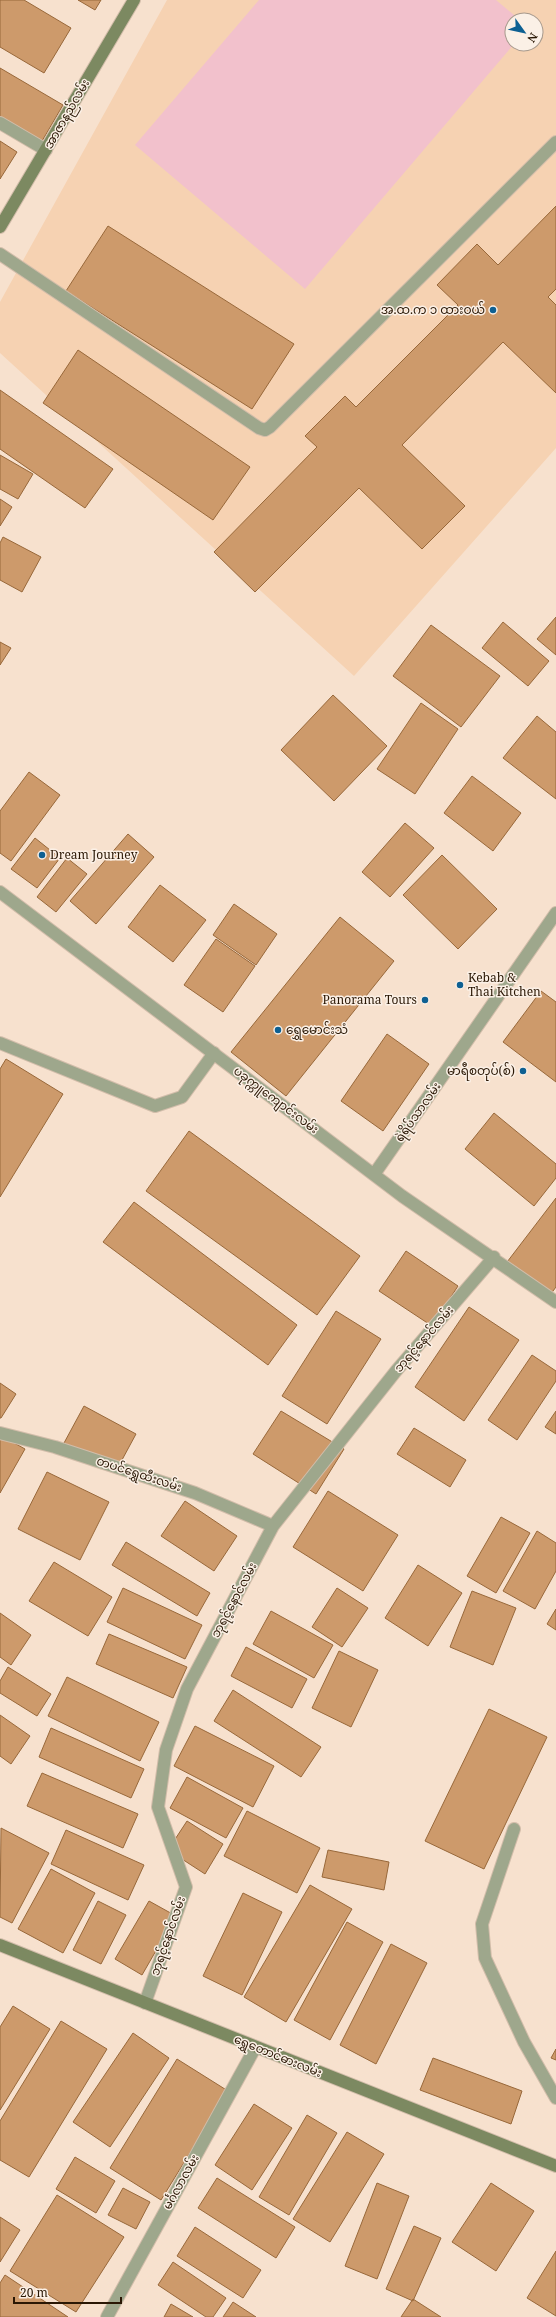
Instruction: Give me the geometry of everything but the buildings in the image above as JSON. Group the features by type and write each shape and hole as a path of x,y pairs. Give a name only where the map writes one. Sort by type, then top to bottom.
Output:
{"street":[{"name":"အာဇာနည်လမ်း","path":"0,227 134,0"},
{"path":"0,122 46,150"},
{"path":"0,254 259,428 265,430 275,422 556,142"},
{"name":"ပခုက္ကူကျောင်းလမ်း","path":"0,892 375,1173 402,1196 494,1257 556,1302"},
{"name":"ရဲရိပ်သာလမ်း","path":"375,1173 556,913"},
{"path":"0,1043 155,1106 182,1097 214,1053"},
{"name":"ဘုရင့်နောင်လမ်း","path":"145,2003 186,1887 158,1807 166,1750 187,1688 273,1526 396,1371 494,1257"},
{"name":"တပင်ရွှေထီးလမ်း","path":"0,1433 55,1447 195,1493 273,1526"},
{"path":"514,1829 482,1924 485,1958 524,2042 556,2098"},
{"name":"ရွှေတောင်ဓားလမ်း","path":"0,1945 255,2048 556,2166"},
{"name":"မင်္ဂလာလမ်း","path":"107,2317 255,2048"}],"shaded area":[{"path":"167,0 556,0 556,448 354,676 0,353 0,302"},
{"path":"259,0 496,0 510,12 504,12 504,52 507,52 305,289 135,145"}],"place":[{"name":"အ.ထ.က ၁ ထားဝယ်","path":"493,310"},
{"name":"Dream Journey","path":"42,855"},
{"name":"Kebab & Thai Kitchen","path":"460,985"},
{"name":"Panorama Tours","path":"425,1000"},
{"name":"ရွှေမောင်းသံ","path":"278,1030"},
{"name":"မာရီစတုပ်(စ်)","path":"523,1071"}]}
